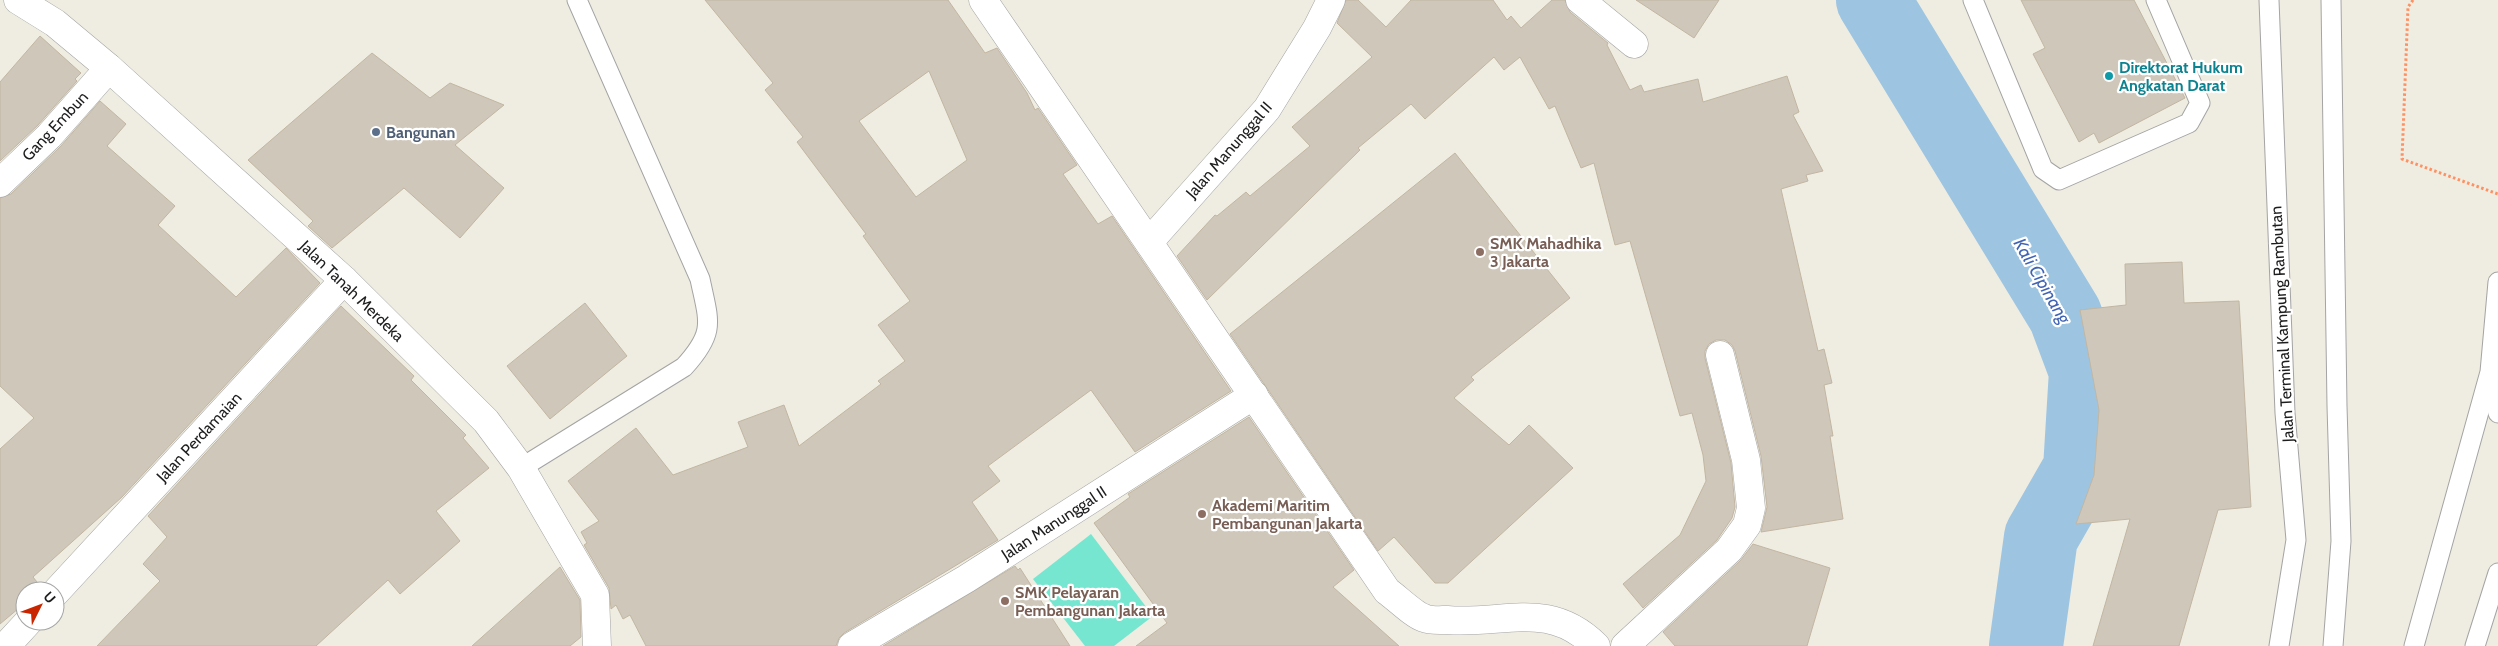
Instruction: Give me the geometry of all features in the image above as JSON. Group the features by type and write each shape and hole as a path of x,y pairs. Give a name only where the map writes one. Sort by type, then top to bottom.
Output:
{"street":[{"name":"Jalan Tanah Merdeka","path":"18,0 54,23 109,68 344,280 486,421 521,468 595,595 597,646"},
{"path":"983,0 1388,591 1424,618 1458,621 1530,616 1555,620 1588,638 1596,646"},
{"name":"Jalan Manunggal II","path":"1149,242 1267,109 1317,28 1331,0"},
{"path":"1580,0 1634,44"},
{"name":"Gang Embun","path":"1,180 49,136 109,68"},
{"name":"Jalan Perdamaian","path":"65,582 344,280"},
{"path":"1625,646 1729,550 1747,525 1751,508 1746,460 1720,355"},
{"name":"Jalan Manunggal II","path":"852,646 966,579 1254,396"},
{"path":"6,646 20,631"}],"lane":[{"path":"521,468 684,367 701,348 709,323 700,279 577,0"},
{"path":"1973,0 2043,169 2059,180 2189,123 2200,102 2156,0"},
{"name":"Jalan Terminal Kampung Rambutan","path":"2269,0 2285,413 2296,540 2279,646"},
{"path":"2331,0 2341,541 2333,646"},
{"path":"2414,646 2490,372 2498,282"},
{"path":"2490,372 2498,413"},
{"path":"2475,646 2498,573"}],"path":[{"path":"2413,0 2408,7 2402,159 2498,194"}],"shaded area":[{"path":"1091,534 1153,616 1114,646 1085,646 1033,579"}],"building":[{"path":"705,0 948,0 985,53 997,48 1027,93 1035,110 1038,108 1077,165 1063,174 1098,224 1112,216 1231,391 1135,452 1091,390 988,466 1000,481 972,502 998,540 844,633 839,638 836,646 646,646 630,615 623,619 616,605 611,609 609,588 584,545 587,543 581,532 599,521 568,481 636,428 673,475 748,447 738,422 784,405 799,446 881,384 878,381 905,361 878,325 910,301 863,236 866,234 797,142 803,137 765,90 773,83","holes":["929,71 967,160 916,197 859,121"]},
{"path":"1346,0 1358,0 1386,27 1411,0 1493,0 1507,20 1511,16 1521,28 1552,0 1565,0 1570,12 1608,43 1607,45 1630,90 1641,85 1644,92 1698,79 1703,102 1787,76 1799,112 1793,115 1823,171 1806,175 1808,181 1781,189 1818,351 1824,349 1832,383 1824,385 1833,436 1830,436 1843,519 1761,532 1767,507 1761,456 1735,351 1732,345 1725,340 1716,340 1709,344 1705,351 1705,358 1731,463 1735,507 1732,518 1717,540 1643,608 1623,584 1680,535 1706,481 1703,455 1692,413 1680,416 1630,241 1615,245 1594,163 1581,168 1555,106 1549,109 1520,57 1504,70 1494,57 1425,119 1411,104 1358,148 1360,150 1207,300 1177,256 1215,215 1217,216 1246,192 1250,196 1310,146 1292,127 1372,57 1337,23"},
{"path":"1636,0 1719,0 1694,38"},
{"name":"Direktorat Hukum Angkatan Darat","path":"2021,0 2134,0 2185,98 2099,143 2094,133 2079,142 2033,54 2045,48"},
{"path":"40,36 81,73 75,79 77,81 38,125 0,161 0,82"},
{"name":"Bangunan","path":"372,53 430,98 450,83 504,105 455,145 504,188 460,238 404,188 332,248 308,226 313,221 248,160"},
{"path":"100,101 126,124 107,146 175,206 158,225 236,297 286,248 320,283 122,497 33,577 36,581 15,581 15,611 0,624 0,449 34,418 0,386 0,198 11,194 60,147"},
{"path":"1455,153 1570,298 1471,377 1474,380 1454,398 1509,445 1529,425 1573,468 1448,583 1435,583 1394,537 1378,551 1230,334"},
{"path":"2182,262 2184,303 2239,301 2251,507 2218,510 2179,646 2093,646 2130,519 2076,524 2094,475 2099,410 2080,310 2126,305 2125,264"},
{"path":"585,303 627,356 550,419 507,366"},
{"path":"341,306 414,376 411,380 466,435 463,438 489,468 436,511 460,541 400,594 388,580 316,646 97,646 160,581 143,564 167,537 148,516"},
{"path":"1249,417 1354,570 1333,587 1399,646 1136,646 1167,623 1094,523 1130,497 1128,494"},
{"path":"1753,544 1830,568 1807,646 1675,646 1663,632 1740,561"},
{"name":"SMK Pelayaran Pembangunan Jakarta","path":"1015,566 1018,570 1020,568 1070,646 883,646"},
{"path":"560,567 580,600 581,637 570,646 472,646"}],"waterway":[{"name":"Kali Cipinang","path":"1873,0 2065,315 2086,371 2080,469 2041,537 2026,646"}],"place":[{"name":"Direktorat Hukum Angkatan Darat","path":"2109,76"},
{"name":"Bangunan","path":"376,132"},
{"name":"SMK Mahadhika 3 Jakarta","path":"1480,252"},
{"name":"Akademi Maritim Pembangunan Jakarta","path":"1202,514"},
{"name":"SMK Pelayaran Pembangunan Jakarta","path":"1005,601"}]}
